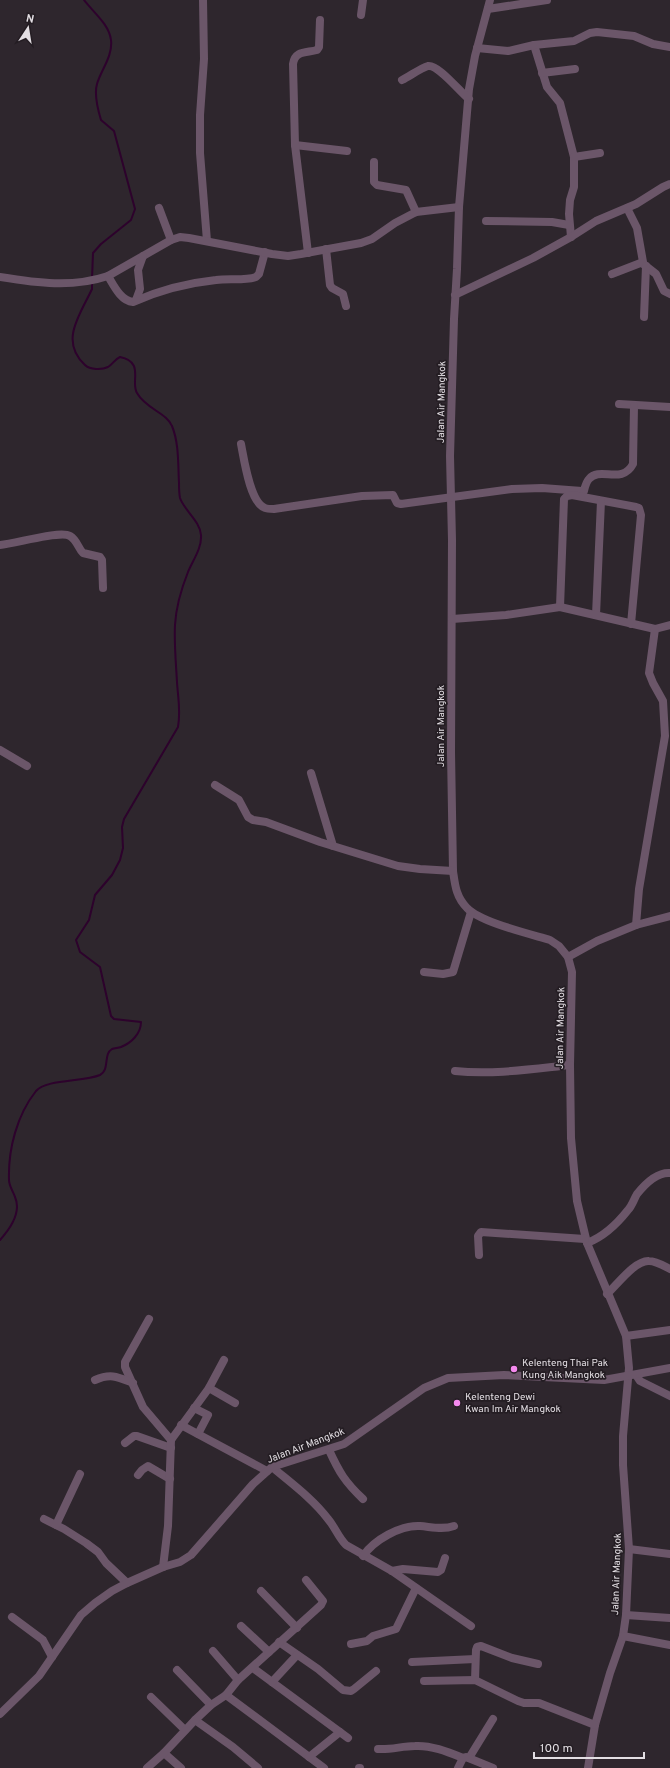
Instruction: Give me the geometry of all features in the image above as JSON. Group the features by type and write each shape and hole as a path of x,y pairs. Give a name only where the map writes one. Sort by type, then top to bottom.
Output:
{"street":[{"path":"203,0 204,59 200,115 200,153 207,240"},
{"path":"361,15 363,0"},
{"name":"Jalan Air Mangkok","path":"490,0 477,48 469,99 459,207 455,295 450,456 453,871 455,889 460,900 471,912 550,940 559,946 568,957 572,972 570,1065 571,1138 576,1193 586,1241 607,1294 626,1336 632,1375 623,1436 623,1465 630,1549 626,1615 623,1636 610,1673 595,1725 588,1768"},
{"path":"488,9 547,0"},
{"path":"308,253 296,144 294,59 302,52 317,50 319,47 320,20"},
{"path":"477,48 503,51 534,45 574,41 590,33 597,32 634,36 653,44 670,47"},
{"path":"534,45 546,86 560,103 574,157 574,185 569,205 571,237"},
{"path":"402,80 426,67 432,66 439,69 469,99"},
{"path":"542,73 575,68"},
{"path":"296,144 347,151"},
{"path":"574,157 600,153"},
{"path":"374,162 374,182 377,185 406,190 416,212"},
{"path":"455,295 571,237 596,221 627,208 670,184"},
{"path":"0,277 40,284 88,282 104,278 171,240 180,238 207,240 288,256 308,253 372,239 395,223 416,212 459,207"},
{"path":"159,208 171,240"},
{"path":"627,208 637,228 644,264 644,317"},
{"path":"486,221 552,222 570,225"},
{"path":"326,249 330,285 332,288 343,294 346,306"},
{"path":"104,278 129,302 160,291 188,284 217,279 256,277 259,274 265,252"},
{"path":"136,300 140,289 138,270 143,256"},
{"path":"612,274 644,264"},
{"path":"644,264 656,274 662,288 670,294"},
{"path":"619,404 670,407"},
{"path":"241,444 252,491 257,502 264,508 274,509 362,496 388,494 393,495 397,503 401,504 512,489 542,488 584,491 590,478 594,475 626,473 630,470 633,464 634,406"},
{"path":"560,607 564,499 567,496 572,495 636,507 640,511 631,624"},
{"path":"596,615 601,501"},
{"path":"0,545 54,535 70,535 83,553 100,557 102,560 103,588"},
{"path":"452,619 506,615 560,607 655,629 670,625"},
{"path":"636,925 639,889 668,737 663,701 653,684 650,673 655,629"},
{"path":"0,750 27,766"},
{"path":"311,773 333,846"},
{"path":"215,785 239,800 250,819 266,822 333,846 398,866 453,871"},
{"path":"424,972 443,974 453,972 471,912"},
{"path":"568,957 597,941 636,925 670,916"},
{"path":"455,1071 474,1073 510,1072 570,1065"},
{"path":"479,1255 478,1236 482,1232 586,1241 603,1236 629,1209 637,1194 650,1181 658,1175 670,1173"},
{"path":"607,1294 630,1271 642,1262 651,1261 670,1269"},
{"path":"149,1319 126,1362 127,1372 143,1407 171,1444"},
{"path":"626,1336 670,1330"},
{"path":"163,1567 168,1526 171,1444 181,1425 209,1388 224,1360"},
{"name":"Jalan Air Mangkok","path":"0,1714 39,1676 81,1615 106,1595 127,1583 163,1567 180,1562 191,1555 253,1484 269,1469 344,1444 424,1388 448,1378 504,1374 604,1380 670,1368"},
{"path":"632,1375 640,1381 670,1396"},
{"path":"95,1380 110,1376 133,1383"},
{"path":"209,1388 235,1403"},
{"path":"194,1408 208,1415 198,1434"},
{"path":"181,1425 269,1469 318,1508 329,1520 341,1540 346,1545 363,1556 392,1571 471,1626"},
{"path":"125,1443 134,1436 138,1436 171,1444"},
{"path":"329,1450 338,1472 363,1499"},
{"path":"138,1475 148,1466 170,1480"},
{"path":"56,1525 80,1474"},
{"path":"44,1519 86,1543 98,1552 106,1563 127,1583"},
{"path":"363,1556 368,1548 380,1540 403,1529 413,1526 441,1528 454,1526"},
{"path":"630,1549 670,1554"},
{"path":"392,1571 403,1568 438,1572 441,1570 445,1558"},
{"path":"147,1768 164,1753 194,1720 211,1705 226,1695 238,1680 321,1605 323,1601 306,1580"},
{"path":"351,1644 366,1641 373,1636 396,1630 416,1588"},
{"path":"261,1591 297,1628"},
{"path":"626,1615 670,1618"},
{"path":"12,1617 43,1640 52,1657"},
{"path":"241,1626 269,1652"},
{"path":"623,1636 670,1645"},
{"path":"279,1642 318,1668 342,1690 350,1691 354,1689 376,1671"},
{"path":"475,1680 475,1659 477,1647 481,1646 512,1658 538,1664"},
{"path":"213,1651 238,1680"},
{"path":"272,1682 297,1655"},
{"path":"412,1662 475,1659"},
{"path":"253,1668 348,1738"},
{"path":"177,1670 211,1705"},
{"path":"424,1681 475,1680 518,1701 524,1703 539,1703 595,1725"},
{"path":"226,1695 324,1768"},
{"path":"151,1697 184,1730"},
{"path":"458,1768 493,1719"},
{"path":"194,1720 233,1747 258,1768"},
{"path":"309,1757 340,1732"},
{"path":"378,1749 416,1746 443,1751 493,1768"},
{"path":"164,1753 181,1768"}],"waterway":[{"path":"84,0 104,23 110,34 111,46 109,57 96,88 97,102 101,120 114,131 135,209 131,220 101,244 93,253 92,279"},
{"path":"0,1240 8,1231 16,1215 17,1203 9,1182 10,1156 15,1133 29,1100 36,1091 48,1084 85,1079 100,1075 105,1070 109,1051 125,1045 132,1040 141,1026 141,1022 114,1019 111,1016 100,967 80,952 76,940 89,920 95,895 112,875 120,860 123,848 122,827 124,819 178,727 179,710 175,646 176,618 184,584 199,549 201,540 198,525 180,498 177,446 172,426 166,418 146,403 137,393 135,388 135,368 132,363 120,357 108,367 93,369 85,365 77,356 73,347 74,328 92,289 92,283"}],"place":[{"name":"Kelenteng Thai Pak Kung Aik Mangkok","path":"514,1369"},
{"name":"Kelenteng Dewi Kwan Im Air Mangkok","path":"457,1403"}]}
